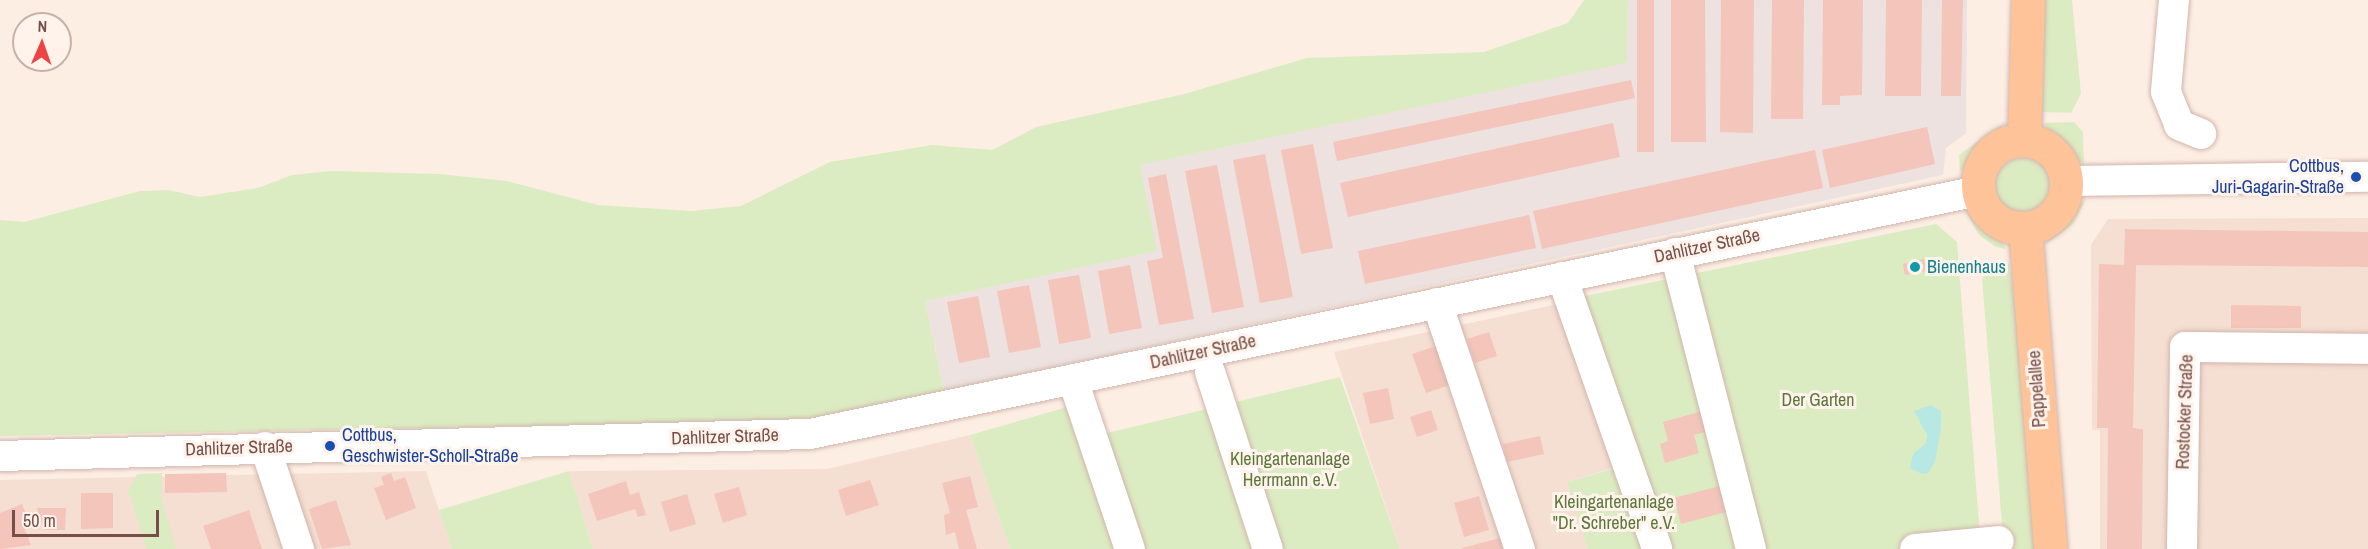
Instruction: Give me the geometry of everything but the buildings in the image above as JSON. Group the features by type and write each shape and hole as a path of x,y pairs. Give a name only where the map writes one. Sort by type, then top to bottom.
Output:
{"main road":[{"path":"2024,139 2028,0"},
{"path":"2024,139 2042,143 2055,153 2067,181 2065,197 2057,212 2037,226 2025,228 2005,224 1991,215 1978,191 1982,164 1991,152 2001,144 2024,139"},
{"name":"Pappelallee","path":"2025,228 2050,549"}],"street":[{"path":"2174,0 2166,92 2179,125 2201,134"},
{"path":"2067,181 2368,177"},
{"name":"Dahlitzer Straße","path":"0,456 265,447 810,434 1978,191"},
{"path":"1675,253 1751,549"},
{"path":"1562,277 1657,549"},
{"path":"1437,303 1520,549"},
{"name":"Rostocker Straße","path":"2182,549 2184,347 2368,349"},
{"path":"1210,372 1268,549"},
{"path":"1073,380 1130,549"},
{"path":"265,447 299,549"},
{"path":"1915,549 1999,541"}],"shaded area":[{"path":"1628,0 1967,0 1966,133 1946,148 1943,175 944,391 925,301 1156,251 1139,165 1626,63"},
{"path":"2368,218 2368,549 2100,549 2100,430 2092,430 2091,245 2108,219"},
{"path":"1563,303 1623,465 1567,482 1588,549 1400,549 1334,352"},
{"path":"970,435 1010,549 593,549 569,471 827,469"},
{"path":"426,471 452,549 0,549 0,480"}],"green space":[{"path":"1584,0 1628,0 1627,63 1140,165 1157,251 925,301 944,391 807,419 0,436 0,220 24,222 140,191 168,190 200,197 258,188 292,175 332,171 439,174 507,181 598,205 691,211 741,206 830,162 932,145 992,150 1036,127 1184,94 1307,58 1484,52 1568,23"},
{"path":"2043,0 2072,0 2081,94 2071,113 2042,112"},
{"path":"2005,122 1977,160 1960,171 1959,155"},
{"path":"2074,122 2083,132 2084,164 2057,145 2044,123"},
{"path":"2017,158 2029,158 2044,166 2052,181 2052,193 2044,208 2029,216 2017,216 2002,208 1994,193 1994,181 2002,166"},
{"path":"2085,201 2073,224 2045,245 2067,213"},
{"path":"1965,210 1985,219 1998,231 2006,249 1996,247 1979,235"},
{"name":"Der Garten","path":"1936,224 1957,242 1981,549 1588,549 1567,482 1623,466 1575,298"},
{"path":"2009,263 2027,382 2041,549 2004,549 1982,279 1991,268"},
{"name":"Kleingartenanlage Herrmann e.V.","path":"1340,377 1400,549 1137,549 1099,435"},
{"path":"1074,405 1123,549 1010,549 970,435"},
{"path":"569,471 593,549 452,549 439,510"},
{"path":"162,473 161,495 176,549 147,549 128,491 137,474"}],"water":[{"path":"1931,405 1941,411 1941,428 1935,462 1928,473 1922,474 1910,468 1913,454 1926,443 1927,435 1914,411"}],"place":[{"name":"Cottbus, Juri-Gagarin-Straße","path":"2356,177"},
{"name":"Bienenhaus","path":"1915,267"},
{"name":"Cottbus, Geschwister-Scholl-Straße","path":"330,446"}],"park label":[{"name":"Kleingartenanlage \"Dr. Schreber\" e.V.","path":"1614,513"}]}
